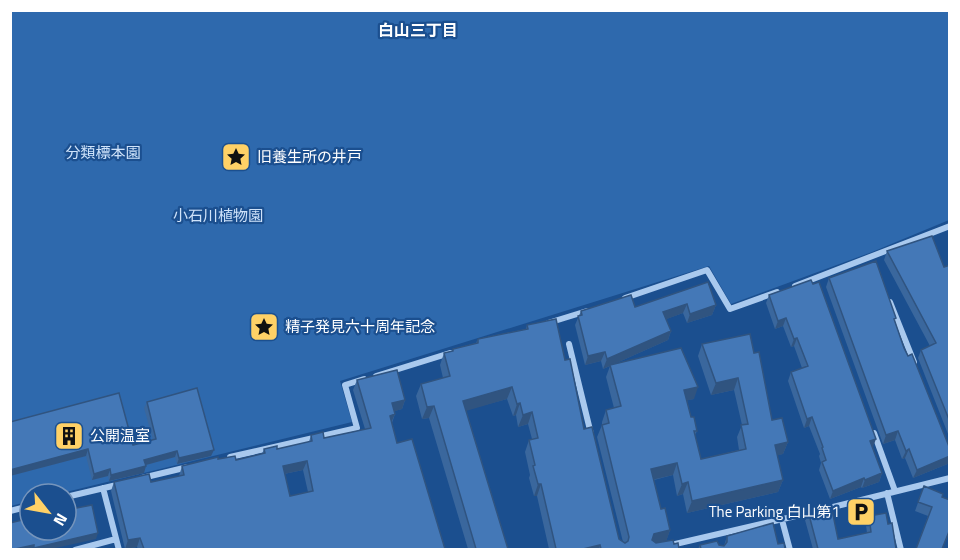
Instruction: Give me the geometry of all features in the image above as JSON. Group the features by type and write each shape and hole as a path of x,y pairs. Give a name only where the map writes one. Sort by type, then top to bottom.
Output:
{"street":[{"path":"618,300 707,270 730,309 950,226"},
{"path":"873,256 877,267"},
{"path":"817,278 821,289"},
{"path":"886,290 915,367"},
{"path":"539,326 595,308"},
{"path":"569,344 594,447"},
{"path":"225,458 357,428 345,385 459,350"},
{"path":"870,424 895,491"},
{"path":"136,480 192,466"},
{"path":"663,547 717,539 782,520 950,478"},
{"path":"78,494 125,483"},
{"path":"103,488 119,549"},
{"path":"888,493 901,549"},
{"path":"782,520 790,549"},
{"path":"75,549 116,539"}],"green space":[{"name":"小石川植物園","path":"11,11 949,11 949,220 872,252 731,304 709,266 340,381 352,422 78,489 78,482 18,482 18,504 11,506"}],"building":[{"path":"932,236 944,267 950,265 950,422 921,350 936,343 887,251"},
{"path":"876,261 904,348 908,356 912,354 950,449 950,456 917,470 909,449 906,451 898,431 886,435 829,278"},
{"path":"811,280 813,284 819,282 876,439 870,441 882,473 833,491 822,462 826,460 823,447 812,417 807,419 791,372 808,366 786,318 778,321 769,295"},
{"path":"708,282 716,305 690,314 687,304 663,312 671,331 607,359 605,352 588,356 578,316 582,315 581,311 631,295 635,307"},
{"path":"556,319 565,360 570,359 584,429 592,427 619,539 625,543 629,537 602,425 609,423 606,410 621,406 610,365 681,348 698,387 684,390 691,417 694,417 697,431 694,431 701,459 746,449 741,425 748,424 738,378 716,383 702,344 750,334 754,353 759,352 772,420 782,418 788,442 775,445 783,480 692,501 688,482 682,484 677,463 651,469 661,509 665,508 670,530 654,534 652,540 656,543 673,540 674,544 678,543 679,549 601,549 600,545 583,549 556,549 541,484 538,484 533,466 535,465 529,440 538,438 532,412 523,415 512,387 463,401 508,549 476,549 434,406 427,407 421,384 450,376 444,353 478,343 478,339 528,329 527,325"},
{"path":"397,370 405,400 392,403 395,414 390,416 397,443 412,439 445,549 144,549 140,538 128,540 114,482 149,474 151,482 184,475 182,466 218,457 218,459 235,456 236,460 265,453 264,449 277,446 277,449 312,441 311,435 323,432 324,438 371,428 357,380","holes":["307,461 313,491 290,496 283,466"]},
{"path":"197,388 214,450 179,458 177,451 144,460 146,466 111,475 110,469 94,474 88,449 10,470 10,422 119,393 133,445 156,439 147,402"},
{"path":"924,486 943,494 942,497 950,500 950,529 942,549 916,549 932,507 918,502"},
{"path":"92,505 98,533 78,538 78,508"},
{"path":"831,505 838,539 871,532 869,516 886,513 888,524 892,523 896,549 818,549 808,511"},
{"path":"18,521 18,542 60,542 34,548 34,545 10,549 10,523"},
{"path":"773,523 778,544 784,543 785,549 701,549 700,545 717,541 719,545 724,546 727,536"}],"place":[{"name":"旧養生所の井戸","path":"236,157"},
{"name":"精子発見六十周年記念","path":"264,327"},
{"name":"公開温室","path":"69,436"},
{"name":"The Parking 白山第1","path":"861,512"}],"district":[{"name":"白山三丁目","path":"418,30"}],"park label":[{"name":"分類標本園","path":"103,153"}]}
